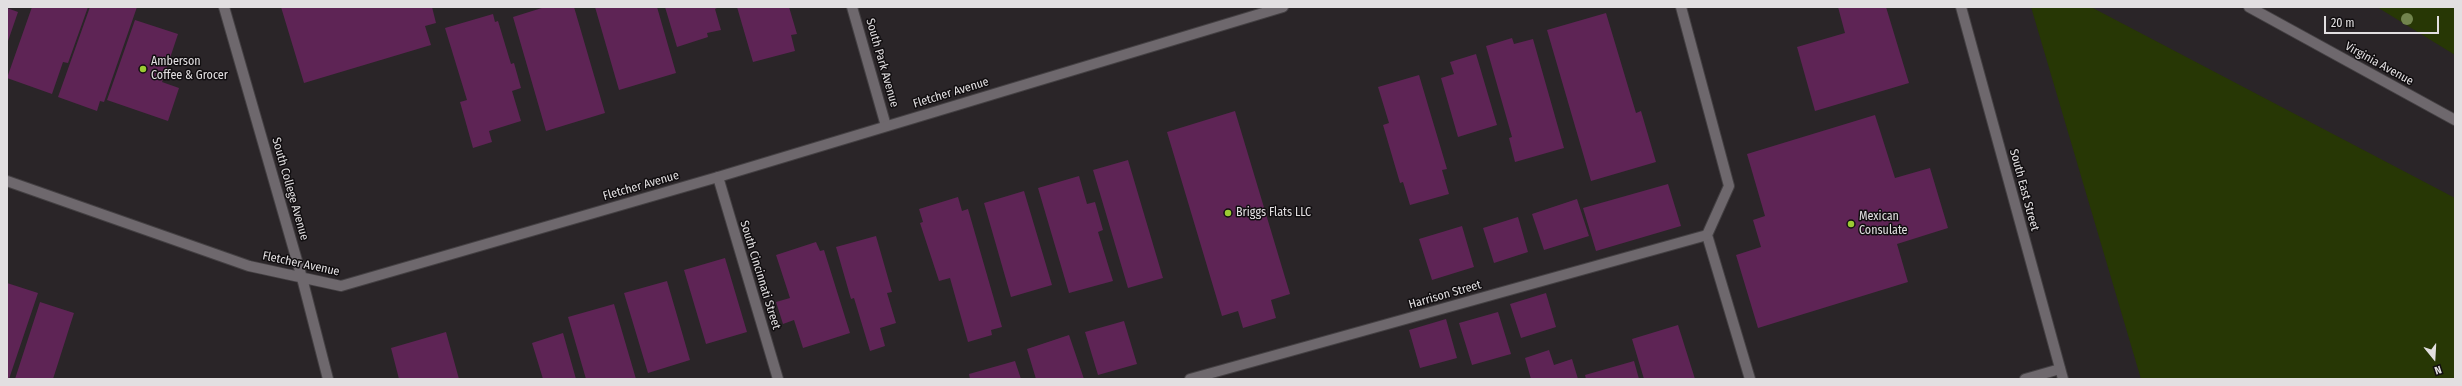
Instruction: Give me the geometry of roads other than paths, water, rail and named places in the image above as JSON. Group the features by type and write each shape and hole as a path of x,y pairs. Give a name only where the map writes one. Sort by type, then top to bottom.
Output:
{"main road":[{"name":"South College Avenue","path":"224,7 302,278 328,379"},
{"name":"South Park Avenue","path":"852,7 886,126"},
{"name":"Fletcher Avenue","path":"7,181 248,266 341,286 718,177 1283,7"},
{"path":"1681,7 1729,186 1707,235 1750,379"},
{"name":"South East Street","path":"1961,7 2061,374"},
{"name":"Virginia Avenue","path":"2249,7 2455,120"},
{"name":"South Cincinnati Street","path":"718,177 778,379"},
{"name":"Harrison Street","path":"1190,379 1707,235"},
{"path":"2026,379 2061,374"}],"place":[{"name":"Amberson Coffee & Grocer","path":"143,69"},
{"name":"Briggs Flats LLC","path":"1228,213"},
{"name":"Mexican Consulate","path":"1851,224"}]}
